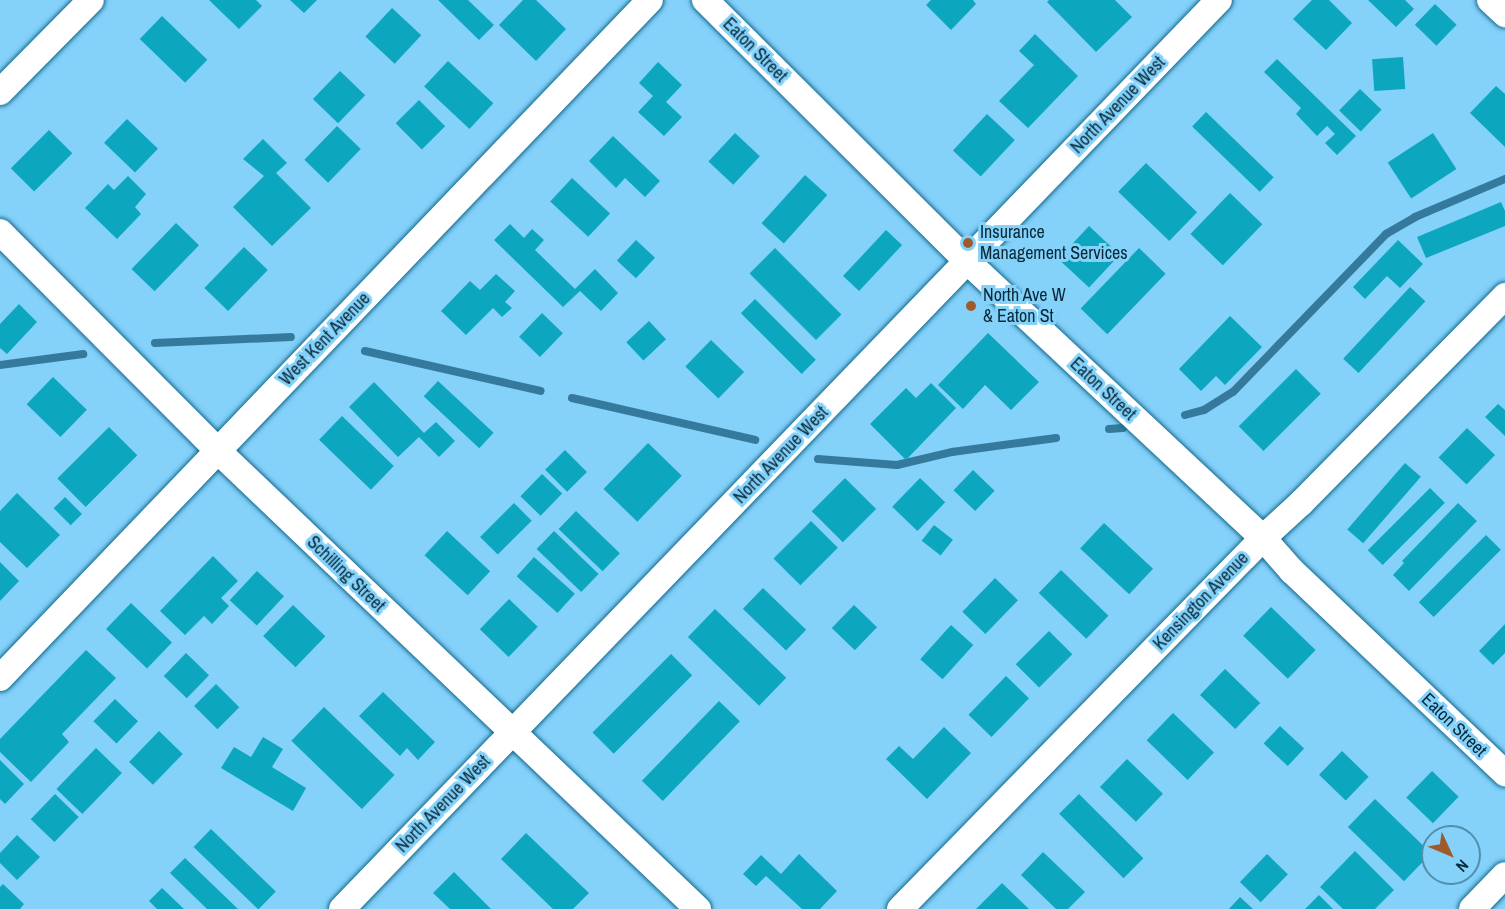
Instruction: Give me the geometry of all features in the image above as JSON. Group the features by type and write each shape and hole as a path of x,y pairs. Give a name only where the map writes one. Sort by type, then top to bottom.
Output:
{"street":[{"path":"0,92 91,0"},
{"name":"West Kent Avenue","path":"0,678 650,0"},
{"name":"Eaton Street","path":"705,0 968,262 1263,538 1292,572 1505,773"},
{"name":"North Avenue West","path":"342,909 1219,0"},
{"path":"1490,0 1505,14"},
{"name":"Schilling Street","path":"0,232 217,450 698,909"},
{"name":"Kensington Avenue","path":"900,909 1263,538 1301,503 1505,296"},
{"path":"1472,909 1505,875"}],"building":[{"path":"209,0 256,0 262,6 239,29"},
{"path":"290,0 317,0 304,13"},
{"path":"438,0 468,0 494,25 479,40"},
{"path":"523,0 536,0 566,29 536,61 499,25"},
{"path":"931,0 973,0 976,4 951,30 926,5"},
{"path":"1049,0 1115,0 1132,17 1096,52 1047,2"},
{"path":"1312,0 1329,0 1352,23 1326,50 1293,19"},
{"path":"1368,0 1405,0 1414,9 1396,27"},
{"path":"1435,4 1457,25 1436,46 1415,25"},
{"path":"392,8 421,35 395,64 365,37"},
{"path":"162,16 207,60 185,83 140,39"},
{"path":"1035,34 1078,76 1028,128 999,101 1034,65 1019,51"},
{"path":"1403,57 1405,89 1374,91 1372,59"},
{"path":"1277,59 1356,136 1337,155 1325,143 1335,134 1327,126 1317,136 1296,114 1301,108 1264,72"},
{"path":"448,61 493,103 469,129 424,87"},
{"path":"658,62 682,85 666,102 682,117 664,136 638,112 653,96 639,83"},
{"path":"340,71 365,95 338,123 313,99"},
{"path":"1496,86 1505,94 1505,147 1470,113"},
{"path":"1360,89 1382,110 1361,131 1339,111"},
{"path":"419,100 445,126 422,149 396,123"},
{"path":"1206,112 1274,177 1260,192 1192,126"},
{"path":"987,114 1015,140 981,176 953,151"},
{"path":"127,119 158,149 135,173 104,143"},
{"path":"337,126 361,149 328,183 304,160"},
{"path":"49,130 72,153 34,192 11,168"},
{"path":"735,133 760,156 733,185 708,162"},
{"path":"1433,133 1456,169 1411,198 1388,162"},
{"path":"613,136 660,181 645,197 625,178 616,188 589,161"},
{"path":"263,139 287,163 276,173 311,208 272,246 233,207 264,176 243,159"},
{"path":"1146,163 1197,212 1169,241 1118,192"},
{"path":"805,175 827,195 784,243 762,223"},
{"path":"128,176 146,194 135,207 141,214 117,239 85,208 108,184 114,190"},
{"path":"572,178 610,213 588,237 550,201"},
{"path":"1230,193 1262,224 1223,265 1190,234"},
{"path":"1501,202 1505,211 1505,226 1426,258 1417,237"},
{"path":"176,223 199,245 155,291 132,269"},
{"path":"510,224 524,238 532,229 544,240 535,250 575,289 595,269 618,293 601,311 580,291 563,307 494,240"},
{"path":"1089,226 1120,255 1089,288 1058,259"},
{"path":"886,230 902,245 859,291 843,276"},
{"path":"636,240 655,258 636,278 617,260"},
{"path":"1398,240 1423,264 1400,288 1387,276 1365,299 1353,287"},
{"path":"244,247 268,270 228,311 204,288"},
{"path":"775,248 841,314 816,340 750,273"},
{"path":"1139,248 1166,274 1107,334 1081,308"},
{"path":"496,274 515,291 505,302 512,308 502,317 493,308 466,335 441,311 470,281 480,290"},
{"path":"1410,287 1425,301 1359,373 1343,359"},
{"path":"755,299 816,360 802,374 741,313"},
{"path":"19,304 37,322 7,354 0,348 0,324"},
{"path":"542,313 563,333 540,357 519,337"},
{"path":"1230,316 1262,347 1225,385 1216,376 1201,391 1179,369"},
{"path":"649,321 666,339 643,360 626,342"},
{"path":"988,333 1039,382 1011,410 985,385 963,409 938,385"},
{"path":"711,340 744,372 718,399 685,367"},
{"path":"1296,369 1321,394 1263,451 1239,426"},
{"path":"53,377 87,410 60,437 27,404"},
{"path":"438,381 494,433 479,448 424,396"},
{"path":"374,382 424,433 436,422 455,441 439,457 419,437 398,457 349,407"},
{"path":"931,383 956,408 906,460 870,424 906,388 916,398"},
{"path":"1498,404 1505,410 1505,436 1485,417"},
{"path":"342,416 394,466 371,490 319,440"},
{"path":"109,427 137,455 86,507 57,479"},
{"path":"1467,428 1495,455 1467,485 1439,457"},
{"path":"648,443 682,476 637,522 604,489"},
{"path":"565,450 587,472 567,492 545,470"},
{"path":"1405,463 1421,477 1363,543 1347,529"},
{"path":"973,470 995,491 975,511 954,490"},
{"path":"542,474 562,493 541,516 520,496"},
{"path":"845,478 876,509 843,542 812,511"},
{"path":"920,478 945,502 917,531 892,507"},
{"path":"1430,488 1445,503 1383,565 1368,550"},
{"path":"17,493 60,535 27,568 0,542 0,511"},
{"path":"65,497 82,514 71,525 54,508"},
{"path":"514,503 532,521 498,555 480,537"},
{"path":"1458,503 1477,521 1409,591 1393,575 1404,563 1402,561"},
{"path":"576,511 620,553 603,571 559,529"},
{"path":"811,521 838,548 800,585 774,558"},
{"path":"1104,523 1153,569 1129,594 1080,549"},
{"path":"934,525 953,540 941,556 922,541"},
{"path":"447,531 490,571 468,595 424,555"},
{"path":"554,531 599,574 581,592 537,549"},
{"path":"1486,535 1501,550 1434,617 1419,602"},
{"path":"213,556 238,581 221,598 229,606 212,624 204,616 185,635 160,611"},
{"path":"534,557 575,594 557,613 517,576"},
{"path":"0,562 19,581 0,601"},
{"path":"1061,570 1108,616 1086,639 1039,593"},
{"path":"257,571 284,596 257,625 230,600"},
{"path":"995,578 1018,600 985,634 962,612"},
{"path":"763,588 806,630 786,651 743,609"},
{"path":"509,599 538,627 509,657 480,629"},
{"path":"131,603 172,643 147,668 106,629"},
{"path":"293,605 325,636 295,667 263,636"},
{"path":"854,605 877,627 855,650 832,628"},
{"path":"1271,607 1316,650 1288,679 1243,636"},
{"path":"715,609 786,678 759,706 688,637"},
{"path":"1505,624 1505,653 1493,665 1479,651"},
{"path":"951,625 973,645 943,679 920,659"},
{"path":"1049,631 1072,654 1039,688 1016,664"},
{"path":"86,650 116,678 62,734 69,742 31,782 0,752 0,739"},
{"path":"186,653 209,675 187,698 164,676"},
{"path":"671,654 692,675 614,754 593,732"},
{"path":"1225,669 1260,703 1235,729 1200,695"},
{"path":"1006,676 1029,698 992,737 968,715"},
{"path":"216,684 239,707 217,729 194,706"},
{"path":"383,692 435,742 418,760 407,748 400,756 359,716"},
{"path":"115,699 138,721 116,744 93,721"},
{"path":"719,701 740,721 663,801 642,781"},
{"path":"324,707 394,775 362,809 291,741"},
{"path":"1173,713 1214,753 1188,780 1147,740"},
{"path":"1280,726 1304,749 1288,766 1264,744"},
{"path":"944,727 971,753 927,799 886,759 899,746 913,759"},
{"path":"159,731 183,754 153,785 129,762"},
{"path":"263,737 283,749 272,767 306,788 293,811 221,768 234,747 251,757"},
{"path":"96,748 122,773 82,814 56,789"},
{"path":"1342,751 1369,777 1346,800 1319,775"},
{"path":"1127,759 1163,794 1136,822 1100,787"},
{"path":"0,760 24,784 5,804 0,799"},
{"path":"1432,771 1459,797 1433,823 1406,798"},
{"path":"55,794 79,817 54,842 31,819"},
{"path":"1079,794 1143,858 1124,878 1059,814"},
{"path":"1375,799 1421,843 1421,864 1404,881 1348,827"},
{"path":"211,829 276,892 258,909 194,847"},
{"path":"526,833 589,893 573,909 553,909 501,859"},
{"path":"17,835 40,857 17,880 0,863 0,853"},
{"path":"1355,851 1394,890 1375,909 1343,909 1320,887"},
{"path":"1043,852 1085,892 1068,909 1056,909 1021,875"},
{"path":"799,854 837,891 820,909 802,909 766,876 756,886 743,874 761,855 781,874"},
{"path":"1267,854 1288,874 1261,902 1240,882"},
{"path":"185,858 238,909 207,909 170,873"},
{"path":"454,872 491,909 450,909 433,893"},
{"path":"1002,883 1029,909 976,909"},
{"path":"3,884 24,904 20,909 0,909 0,887"},
{"path":"162,888 184,909 157,909 149,901"},
{"path":"1319,895 1333,909 1305,909"},
{"path":"1240,897 1253,909 1229,909"}],"waterway":[{"path":"1185,415 1204,410 1233,392 1386,234 1415,217 1505,179"},
{"path":"155,343 291,337"},
{"path":"365,351 541,391"},
{"path":"0,365 83,354"},
{"path":"572,398 755,440"},
{"path":"1109,429 1123,428"},
{"path":"818,459 897,465 952,452 1056,438"}],"place":[{"name":"Insurance Management Services","path":"968,243"},
{"name":"North Ave W & Eaton St","path":"971,306"}]}
